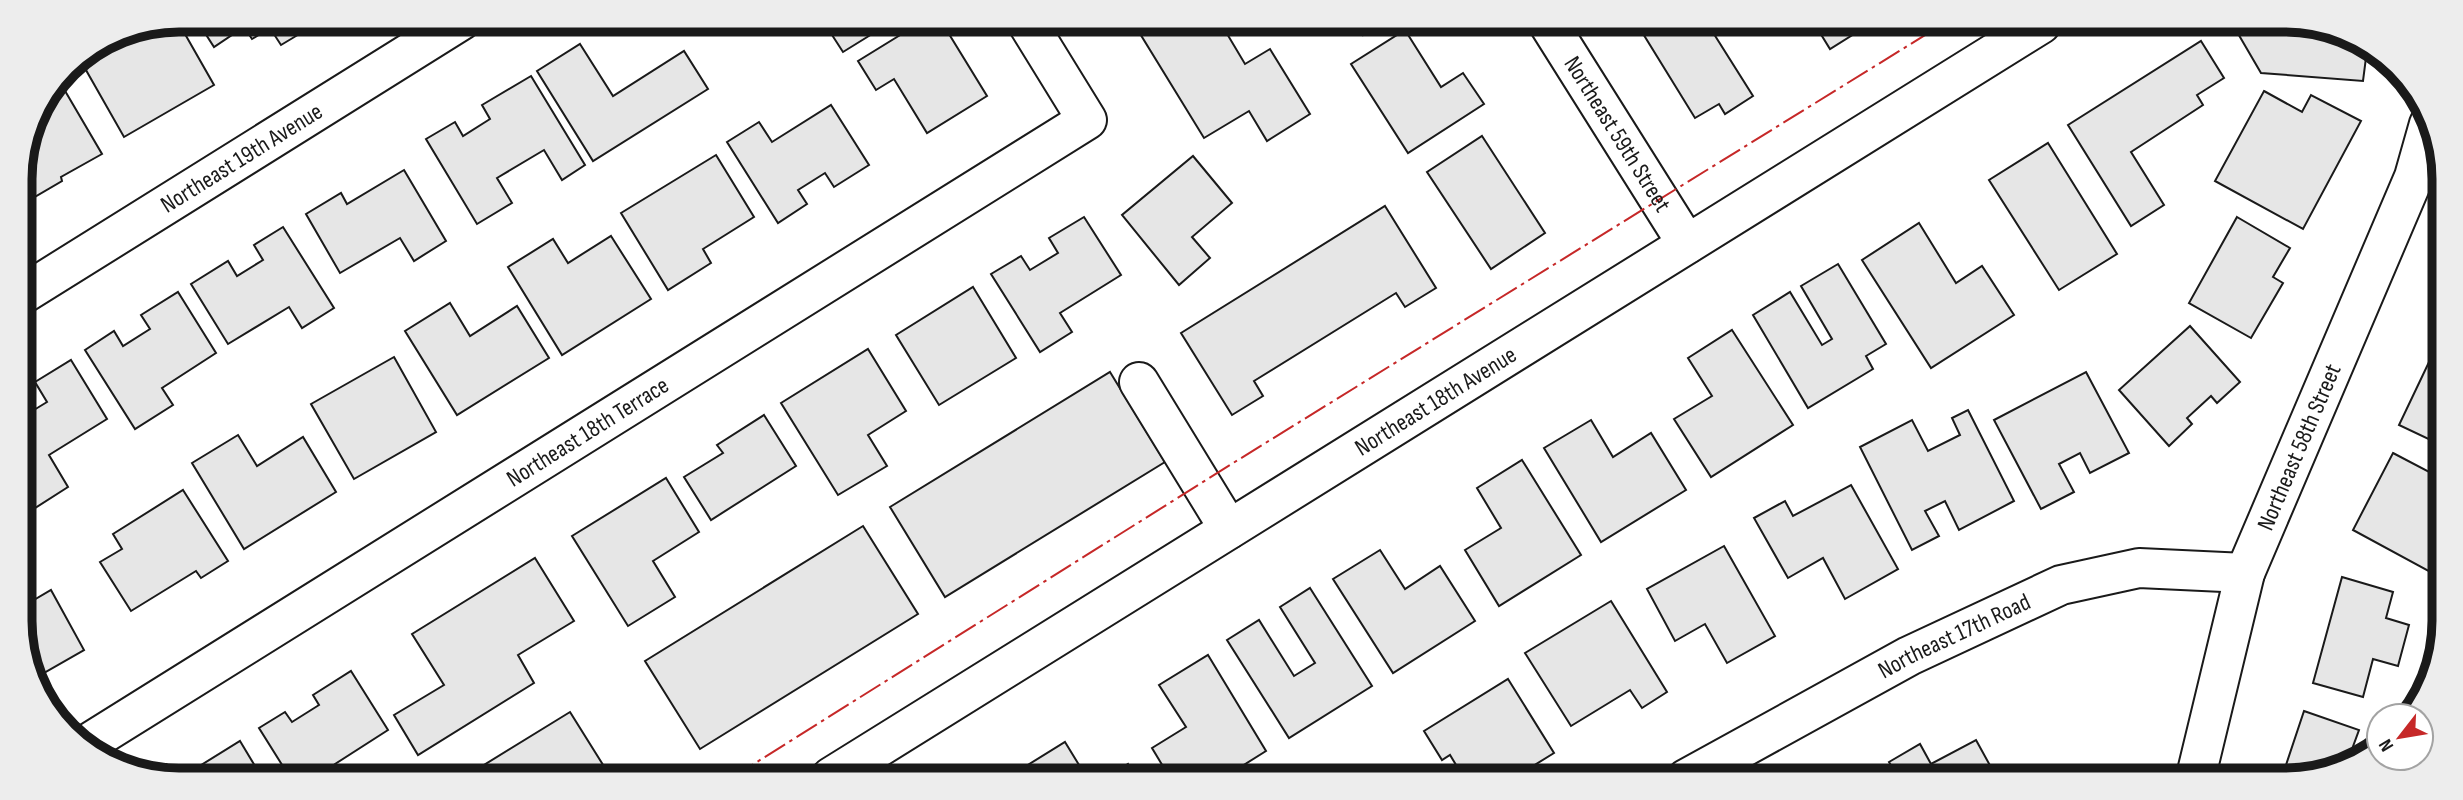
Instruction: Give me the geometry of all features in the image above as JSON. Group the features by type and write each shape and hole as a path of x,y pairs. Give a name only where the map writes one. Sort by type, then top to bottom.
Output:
{"street":[{"name":"Northeast 19th Avenue","path":"32,289 443,32"},
{"name":"Northeast 18th Terrace","path":"93,740 1087,120 1032,32"},
{"name":"Northeast 59th Street","path":"1554,32 1687,244"},
{"name":"Northeast 18th Avenue","path":"845,768 2028,32"},
{"name":"Northeast 58th Street","path":"2198,768 2245,573 2414,177 2425,137"},
{"path":"1139,382 1229,529"},
{"name":"Northeast 17th Road","path":"1706,768 1909,656 2061,585 2139,568 2245,573"}],"building":[{"path":"184,32 214,85 124,137 84,66 122,43 150,34"},
{"path":"204,32 236,32 214,47"},
{"path":"247,32 263,32 252,39"},
{"path":"273,32 303,32 281,45"},
{"path":"830,32 875,32 843,52"},
{"path":"905,32 948,32 987,96 927,133 894,79 876,90 858,61"},
{"path":"1139,32 1226,32 1245,64 1270,49 1310,114 1267,141 1249,111 1204,138"},
{"path":"1402,32 1406,32 1441,87 1463,73 1484,104 1408,153 1351,64"},
{"path":"1642,32 1713,32 1753,96 1725,114 1719,104 1695,118"},
{"path":"1820,32 1857,32 1830,49"},
{"path":"2237,32 2303,33 2331,39 2366,56 2363,81 2261,73"},
{"path":"2201,41 2224,78 2197,95 2203,105 2131,152 2164,205 2131,226 2068,125"},
{"path":"580,44 613,96 684,51 708,89 593,161 537,71"},
{"path":"531,76 585,165 562,180 544,150 497,178 512,203 477,224 426,139 455,122 463,136 490,119 482,105"},
{"path":"63,88 102,154 61,177 62,181 32,198 32,169 37,141 51,105"},
{"path":"2264,91 2302,112 2311,95 2361,121 2303,229 2215,181"},
{"path":"831,105 869,165 834,187 825,173 798,190 807,204 778,223 727,142 759,122 772,142"},
{"path":"1482,136 1545,233 1491,269 1427,172"},
{"path":"2048,143 2117,254 2059,290 1989,180"},
{"path":"716,155 754,217 703,249 711,263 668,290 621,213"},
{"path":"1193,156 1232,203 1192,237 1210,258 1179,285 1122,215"},
{"path":"404,170 446,241 414,261 400,238 340,273 306,214 341,193 347,204"},
{"path":"1385,206 1436,288 1405,307 1396,293 1254,381 1263,396 1232,415 1181,333"},
{"path":"1084,217 1121,275 1060,313 1072,332 1040,352 991,274 1021,256 1030,270 1058,253 1049,238"},
{"path":"2237,217 2290,248 2273,277 2283,283 2251,338 2189,303"},
{"path":"1919,223 1956,283 1982,266 2014,315 1931,368 1862,260"},
{"path":"283,227 334,308 302,328 289,307 228,344 191,284 228,261 237,276 263,260 254,245"},
{"path":"611,236 651,299 562,355 508,267 553,239 568,263"},
{"path":"1838,264 1886,344 1866,356 1873,369 1808,408 1753,315 1790,292 1822,345 1832,339 1801,286"},
{"path":"973,287 1016,358 939,405 896,335"},
{"path":"178,292 216,353 162,388 173,405 135,429 85,350 114,331 123,346 150,329 141,315"},
{"path":"450,303 470,336 517,306 549,358 457,415 405,331"},
{"path":"2190,326 2240,382 2217,403 2211,396 2187,418 2192,424 2169,446 2119,390"},
{"path":"1732,330 1793,425 1711,477 1674,419 1712,396 1688,358"},
{"path":"868,349 906,411 868,435 887,466 838,495 781,403"},
{"path":"2432,356 2432,441 2399,425"},
{"path":"394,357 436,432 354,479 311,404"},
{"path":"71,360 107,419 49,455 68,487 35,508 32,503 32,411 47,402 35,382"},
{"path":"1110,372 1165,462 945,597 890,507"},
{"path":"2086,372 2129,453 2090,473 2080,453 2059,464 2074,492 2041,509 1994,420"},
{"path":"1968,410 2014,501 1959,530 1945,501 1925,511 1939,536 1912,550 1860,447 1912,420 1928,451 1960,435 1952,418"},
{"path":"764,415 796,466 711,520 684,477 723,453 717,445"},
{"path":"1591,420 1613,457 1651,433 1686,490 1601,542 1544,448"},
{"path":"238,435 257,466 303,437 336,492 244,549 192,463"},
{"path":"2393,453 2432,473 2432,573 2353,530"},
{"path":"1522,460 1581,555 1499,606 1465,550 1501,528 1477,488"},
{"path":"666,478 699,532 653,561 675,597 628,626 572,536"},
{"path":"1851,485 1898,569 1845,599 1823,558 1788,578 1754,518 1785,501 1793,516"},
{"path":"183,490 228,561 201,578 196,571 131,611 100,562 122,549 113,534"},
{"path":"863,526 918,614 700,749 645,661"},
{"path":"1724,546 1775,636 1727,663 1705,624 1675,641 1647,589"},
{"path":"1380,550 1405,589 1440,566 1475,621 1393,673 1333,579"},
{"path":"535,558 574,621 518,655 534,683 418,755 394,715 444,685 412,634"},
{"path":"2342,577 2393,592 2386,618 2409,625 2398,666 2373,659 2363,697 2313,683"},
{"path":"1310,588 1372,686 1289,738 1227,640 1259,620 1294,676 1315,663 1280,607"},
{"path":"51,590 84,650 42,674 34,650 32,601"},
{"path":"1611,601 1667,692 1642,708 1630,690 1571,726 1525,653"},
{"path":"1208,655 1266,751 1239,768 1164,768 1152,748 1186,727 1159,685"},
{"path":"351,671 388,730 335,764 337,768 284,768 259,728 285,712 292,722 319,705 313,695"},
{"path":"1508,679 1554,753 1530,768 1458,768 1450,755 1442,760 1424,731"},
{"path":"2304,711 2359,730 2349,753 2322,763 2285,768"},
{"path":"570,712 605,768 479,768"},
{"path":"1976,740 1991,768 1893,768 1889,762 1920,744 1931,764"},
{"path":"240,741 256,768 196,768"},
{"path":"1065,742 1081,768 1023,768"}],"power":[{"path":"747,768 1238,460 1930,32"}]}
